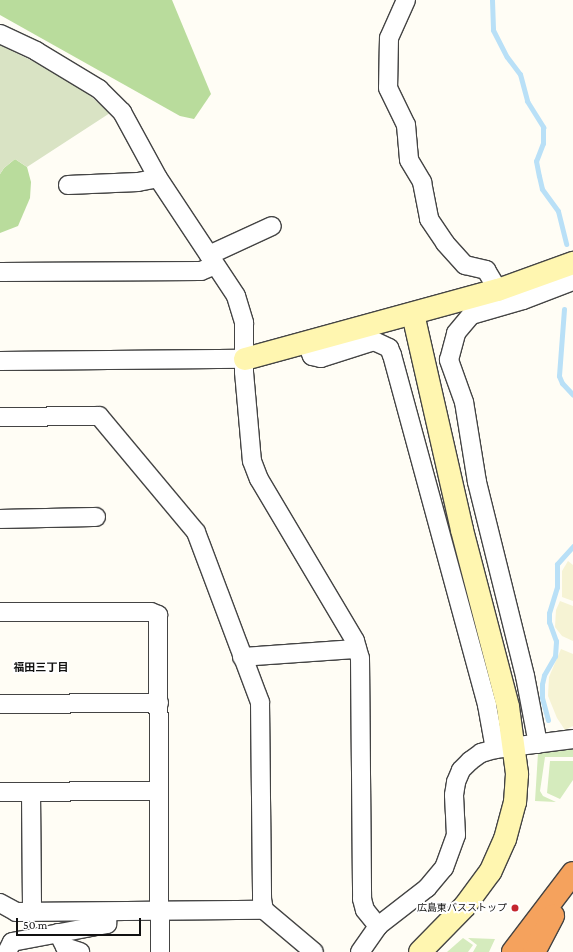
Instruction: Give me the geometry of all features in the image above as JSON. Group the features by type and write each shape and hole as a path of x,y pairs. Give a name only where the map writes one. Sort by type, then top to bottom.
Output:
{"highway":[{"path":"513,952 573,872"},
{"path":"534,952 573,876"}],"street":[{"path":"406,0 388,38 388,88 406,125 409,160 422,182 429,219 445,243 465,265 486,270 498,290"},
{"path":"0,34 36,51 99,89 122,112 158,178 236,296 244,323 244,372 248,433 252,461 259,479 355,641 360,658 362,899 364,910 378,926"},
{"path":"68,185 138,182 158,178"},
{"path":"0,272 201,271 212,260 272,226"},
{"path":"0,361 245,359 498,290 573,263"},
{"path":"538,744 525,676 477,482 464,402 449,360 456,333 471,315 523,300 573,281"},
{"path":"413,314 462,530 508,707 505,748"},
{"path":"306,342 312,356 321,358 374,341 389,348 487,705 505,748 514,802 505,839 490,872 465,906 420,952"},
{"path":"0,417 99,416 196,532 260,702 262,898 264,910 314,952"},
{"path":"0,519 96,517"},
{"path":"0,612 150,612 158,615 160,952"},
{"path":"242,657 357,649"},
{"path":"0,704 158,703"},
{"path":"360,952 378,926 427,888 444,868 455,840 454,795 461,770 481,753 505,748 573,739"},
{"path":"0,792 159,791"},
{"path":"31,792 32,912"},
{"path":"0,904 16,912 264,910"},
{"path":"7,952 12,942 107,924 108,912"},
{"path":"58,933 64,947 80,952"}],"shaded area":[{"path":"568,561 573,565 573,601 562,597 562,571"},
{"path":"560,601 573,606 573,641 562,636 555,627 556,610"},
{"path":"561,649 573,654 573,726 565,730 557,718 548,696 549,677"}],"green space":[{"path":"0,0 172,0 211,94 194,119 180,116 0,15"},
{"path":"0,45 73,81 110,113 27,167 15,159 4,168 0,174"},
{"path":"15,159 27,167 31,182 30,198 18,226 0,233 0,174 4,168"},
{"path":"573,747 573,757 545,757 540,791 543,796 556,802 535,801 538,753"},
{"path":"550,761 573,761 573,780 560,799 547,793"},
{"path":"463,938 473,945 468,952 447,952"},
{"path":"468,938 495,939 489,952 473,952 477,945"}],"waterway":[{"path":"492,0 493,30 507,57 520,74 527,101 543,127 543,143 536,161 542,189 558,211 566,244"},
{"path":"564,309 559,376 562,383 573,395"},
{"path":"548,720 542,697 542,684 544,675 555,656 556,641 549,622 549,613 557,587 557,564 573,546"}],"place":[{"name":"広島東バスストップ","path":"515,908"}],"district":[{"name":"福田三丁目","path":"41,667"}]}
